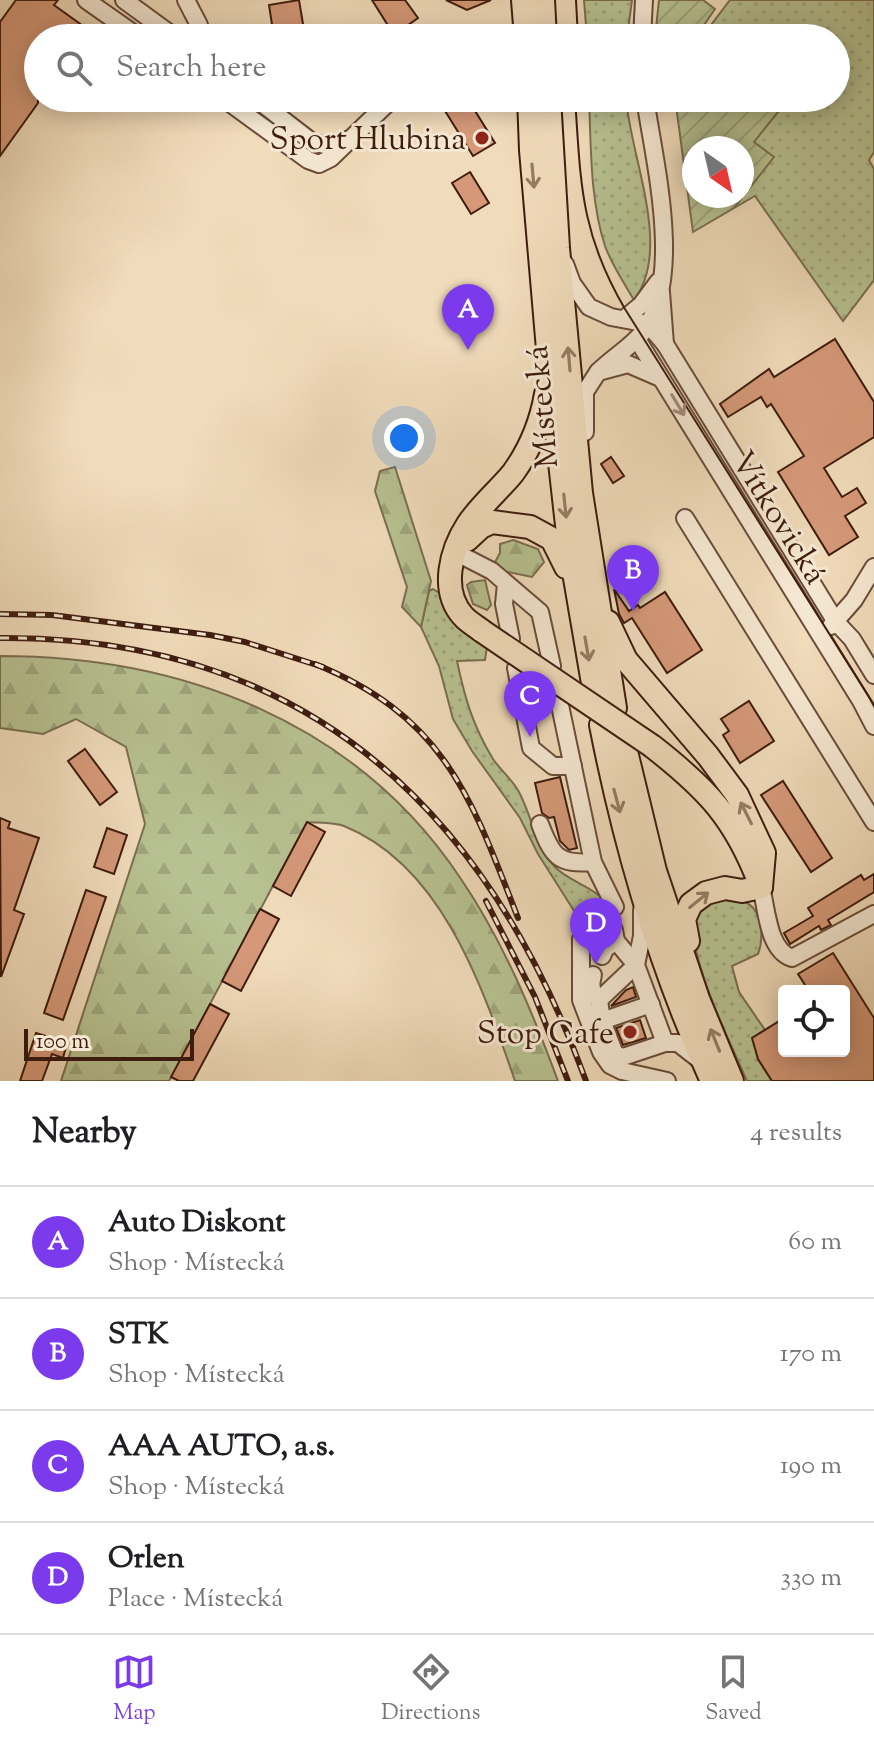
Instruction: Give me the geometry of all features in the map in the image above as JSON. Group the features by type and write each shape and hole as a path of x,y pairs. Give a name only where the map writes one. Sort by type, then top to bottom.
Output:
{"highway":[{"path":"523,0 525,24"},
{"path":"543,0 544,24"},
{"name":"Místecká","path":"530,112 550,373 569,543 587,598 608,716 614,791 670,978 708,1072"},
{"name":"Místecká","path":"550,112 595,695"},
{"path":"550,373 541,423 530,446 513,472 468,524 455,552 450,574 453,598 464,617 482,631 652,746 688,774 719,807 744,845 761,887"},
{"path":"455,552 481,527 492,522 530,527 552,539 626,660 737,795 764,853 761,887"},
{"path":"623,739 655,871 698,999 732,1081"},
{"path":"698,999 684,919 691,904 706,893 725,888 742,891 761,887"}],"street":[{"path":"86,0 120,24"},
{"path":"124,0 157,24"},
{"path":"186,0 198,24"},
{"path":"643,24 644,0"},
{"path":"242,112 308,160 319,164 331,158 378,112"},
{"path":"273,112 312,142 333,147 348,140"},
{"path":"647,112 663,214 665,344"},
{"path":"558,248 572,283 589,307 611,317 648,324"},
{"path":"624,319 641,305 662,280"},
{"path":"581,493 587,472 585,392 598,372 637,339 648,324 662,280"},
{"name":"Vítkovická","path":"648,324 665,344 836,622 852,639 874,675"},
{"name":"Vítkovická","path":"637,339 874,726"},
{"path":"598,372 628,364 663,380"},
{"path":"685,518 874,822"},
{"path":"455,552 492,571 540,612 552,666"},
{"path":"819,633 836,622 874,567"},
{"path":"506,584 504,604 511,639"},
{"path":"516,668 531,748 553,766 573,766"},
{"path":"558,696 593,862 615,907"},
{"path":"540,824 547,844 557,857 568,864 593,862"},
{"path":"761,887 772,948 792,958 874,914"},
{"path":"599,1000 636,965 642,936 641,889"},
{"path":"665,1043 636,965 616,941 614,930 581,939 581,1000 601,1052 610,1065 622,1071 667,1081"},
{"path":"602,956 605,949 616,941"},
{"path":"593,975 591,988 599,1000 602,1021 615,1054 619,1057 665,1043 682,1045 708,1072"},
{"path":"602,1021 651,1004"}],"green space":[{"path":"584,0 632,0 629,24 586,24"},
{"path":"659,0 703,0 715,9 705,24 656,24"},
{"path":"730,0 874,0 874,152 869,160 874,169 874,280 843,321 754,197 754,182 773,157 754,142 778,112 850,112 850,24 712,24"},
{"path":"590,112 628,112 650,229 650,255 645,279 634,300 605,246 596,210"},
{"path":"677,112 778,112 754,142 754,136 682,136 682,150"},
{"path":"754,142 774,157 754,182"},
{"path":"690,208 734,208 693,232"},
{"path":"395,467 431,581 421,627 402,607 407,587 375,491 380,471"},
{"path":"513,540 538,549 544,562 532,577 503,571 494,564 500,553 500,544"},
{"path":"485,580 491,605 487,610 473,604 467,585"},
{"path":"433,589 441,594 487,647 485,660 457,661 470,712 486,747 517,789 538,840 554,866 605,901 611,918 604,922 576,914 538,854 520,818 453,719 439,666 421,627 429,591"},
{"path":"0,656 68,659 134,669 198,685 260,709 317,739 371,778 419,824 476,903 516,977 558,1081 515,1081 489,1008 455,934 408,870 378,845 344,826 307,822 169,1081 61,1081 145,824 126,747 76,719 43,734 0,728"},
{"path":"719,897 745,902 759,918 761,940 758,954 732,966 739,992 765,1030 753,1038 758,1059 772,1081 747,1081 721,1023 696,952 693,932 695,916 702,907"}],"building":[{"path":"16,0 58,0 54,5 80,24 24,24 24,112 32,112 0,156 0,22"},
{"path":"299,0 303,24 272,24 269,5"},
{"path":"372,0 405,0 418,18 410,24 387,24"},
{"path":"446,0 491,0 467,10"},
{"path":"446,112 476,112 495,143 473,156"},
{"path":"470,172 489,203 471,214 452,183"},
{"path":"835,339 874,402 874,437 824,468 842,497 857,488 866,503 845,516 858,537 829,555 778,472 804,456 771,404 767,407 761,397 728,417 720,404 769,369 774,377"},
{"path":"611,457 624,476 613,483 601,464"},
{"path":"614,589 629,611 638,605 640,608 665,592 702,650 667,673 632,618 624,623"},
{"path":"749,701 774,741 740,763 723,735 729,731 721,719"},
{"path":"85,749 117,792 100,805 68,761"},
{"path":"560,777 577,848 569,850 560,841 554,817 549,818 542,813 535,783"},
{"path":"783,781 832,858 811,872 761,795"},
{"path":"0,818 10,822 8,828 39,838 14,910 24,914 1,977"},
{"path":"307,822 325,832 291,896 273,886"},
{"path":"107,828 127,835 114,874 94,867"},
{"path":"874,874 874,892 828,920 831,925 821,930 819,926 790,944 784,933 813,916 808,908 861,875 864,880"},
{"path":"86,890 106,897 63,1020 44,1013"},
{"path":"260,909 279,919 241,991 222,981"},
{"path":"833,953 874,1018 874,1081 772,1081 758,1059 752,1038 778,1022 778,1057 850,1057 850,985 805,985 798,974"},
{"path":"633,987 636,997 611,1006 626,990"},
{"path":"210,1004 229,1014 193,1081 179,1081 171,1077"},
{"path":"640,1020 646,1038 623,1045 616,1028"},
{"path":"36,1033 49,1037 49,1042 66,1047 63,1058 52,1054 42,1081 20,1081"}],"tram line":[{"path":"576,0 577,24"},
{"path":"576,112 585,207 599,256 610,281 874,705"}],"railway":[{"path":"0,614 52,615 210,635 245,642 323,667"},
{"path":"0,638 108,645 205,668 292,705 369,756 437,820 495,896 545,983 586,1081"},
{"path":"315,664 359,685 395,709 424,736 448,766 485,835 518,918"},
{"path":"486,901 535,997 568,1081"}],"place":[{"name":"Sport Hlubina","path":"482,138"},
{"name":"Auto Diskont","path":"468,350"},
{"name":"STK","path":"633,611"},
{"name":"AAA AUTO, a.s.","path":"530,737"},
{"name":"Orlen","path":"596,964"},
{"name":"Stop Cafe","path":"630,1032"}]}
